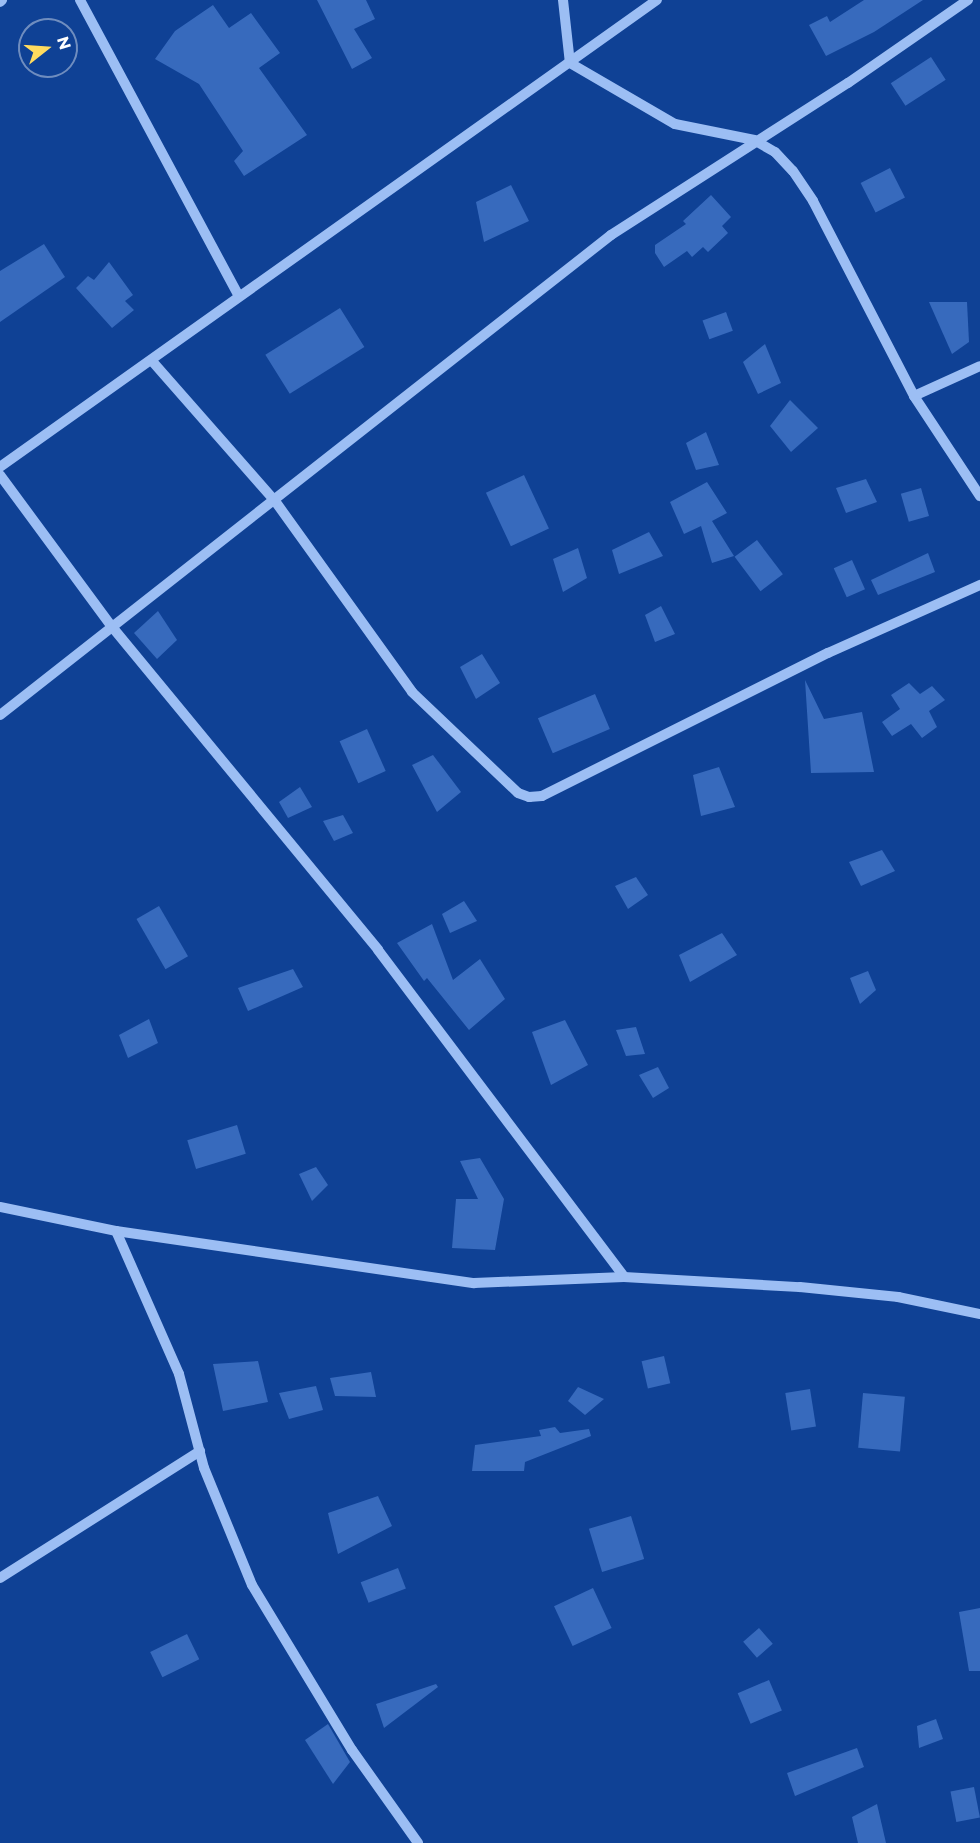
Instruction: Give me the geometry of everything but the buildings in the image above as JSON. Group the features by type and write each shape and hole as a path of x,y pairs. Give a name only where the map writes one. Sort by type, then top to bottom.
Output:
{"street":[{"path":"80,0 238,295"},
{"path":"563,0 570,63"},
{"path":"0,467 152,361 238,295 657,0"},
{"path":"0,715 611,235 754,140 848,83 968,0"},
{"path":"570,63 675,124 754,140 775,152 813,201 914,396 980,496"},
{"path":"152,361 275,501 412,692 518,793 529,797 542,796 828,653 980,585"},
{"path":"914,396 980,366"},
{"path":"0,475 113,628 378,950 624,1277"},
{"path":"0,1207 116,1232 474,1282 624,1277 800,1287 898,1297 980,1314"},
{"path":"116,1232 179,1374 200,1451 252,1585 352,1750 418,1843"},
{"path":"0,1578 200,1451"}]}
